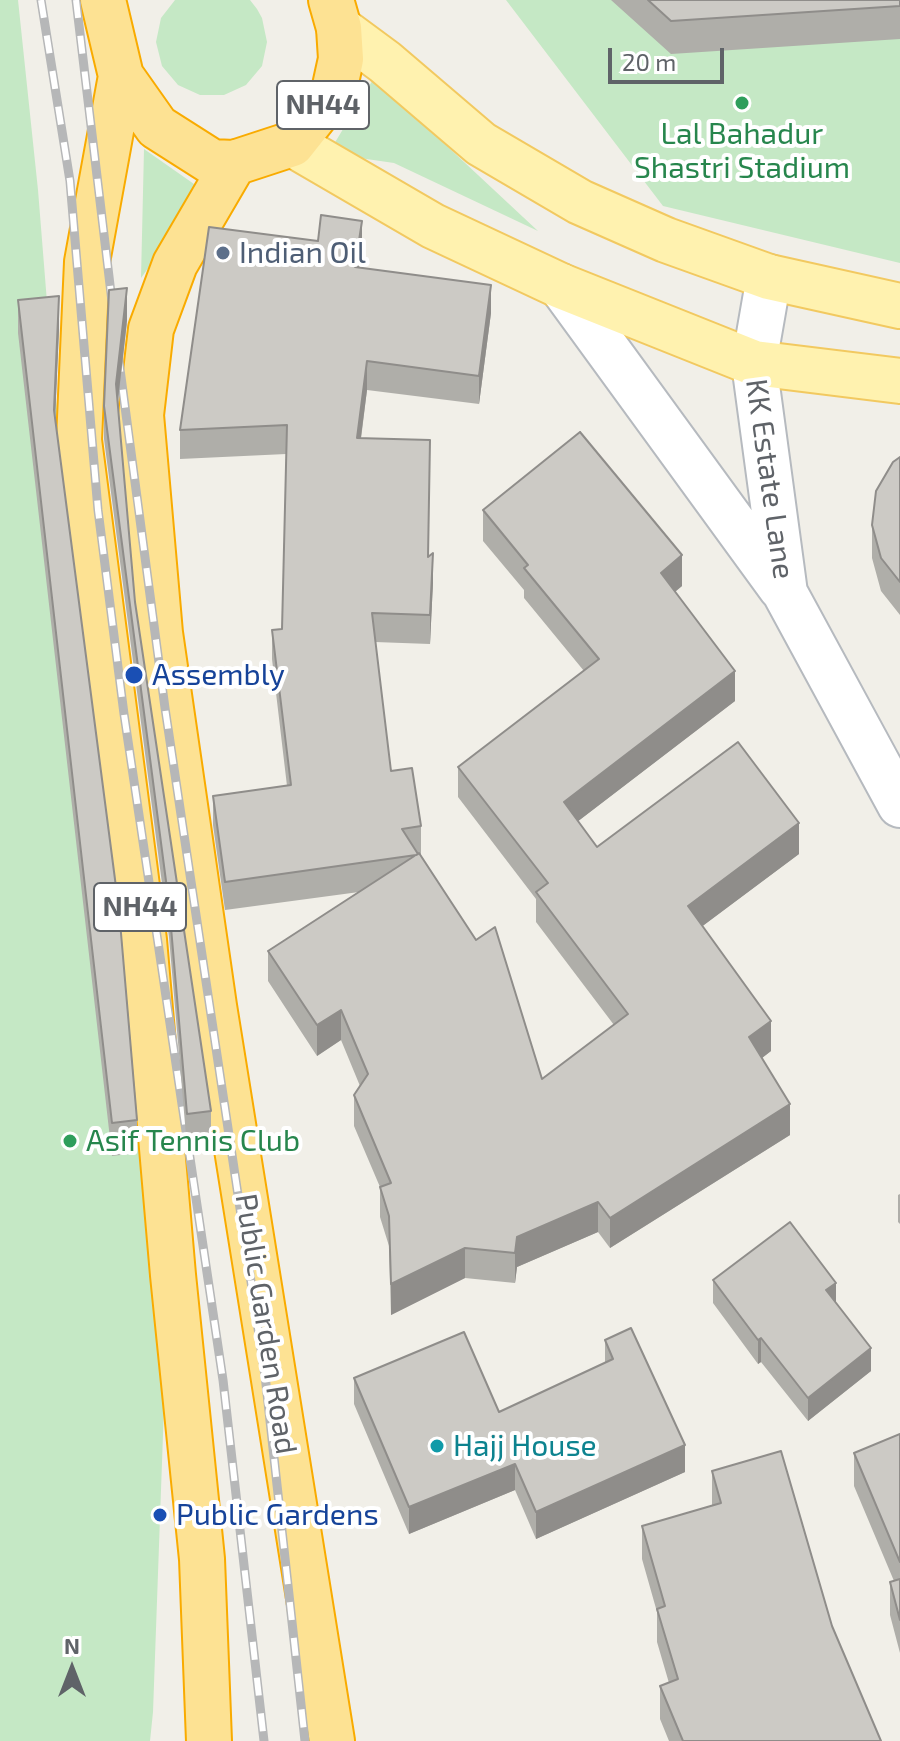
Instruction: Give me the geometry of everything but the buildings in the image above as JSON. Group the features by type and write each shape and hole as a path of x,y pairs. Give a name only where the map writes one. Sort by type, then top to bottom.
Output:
{"highway":[{"name":"NH44","path":"107,4 121,76 87,262 79,440 144,940 202,1559 209,1741"},
{"name":"NH44","path":"121,76 157,127 212,162 234,163 292,144 334,91 341,59 335,14"},
{"name":"Public Garden Road","path":"234,163 175,264 151,329 141,415 164,664 214,1006 332,1741"}],"main road":[{"path":"335,14 385,62 481,144 580,202 666,240 769,277 900,306"},
{"path":"292,144 433,226 561,286 754,363 900,381"},
{"name":"KK Estate Lane","path":"769,277 754,363 785,593 900,805"},
{"path":"561,286 785,593"}],"green space":[{"path":"0,0 18,0 53,377 108,811 111,871 165,1379 150,1741 0,1741"},
{"path":"175,0 250,0 262,18 267,42 262,66 246,85 224,95 200,95 178,85 162,66 156,42 161,18"},
{"name":"Lal Bahadur Shastri Stadium","path":"506,0 900,0 900,263 663,206"},
{"path":"374,78 538,231 394,163 339,155 331,149"},
{"path":"144,149 204,191 141,278"}],"railway":[{"path":"41,0 70,181 98,510 124,714 223,1380 264,1741"},
{"path":"76,0 113,310"},
{"path":"118,354 165,708 265,1375 305,1741"}],"place":[{"name":"Lal Bahadur Shastri Stadium","path":"742,103"},
{"name":"Indian Oil","path":"223,253"},
{"name":"Assembly","path":"134,675"},
{"name":"Asif Tennis Club","path":"70,1141"},
{"name":"Hajj House","path":"437,1446"},
{"name":"Public Gardens","path":"160,1515"}]}
